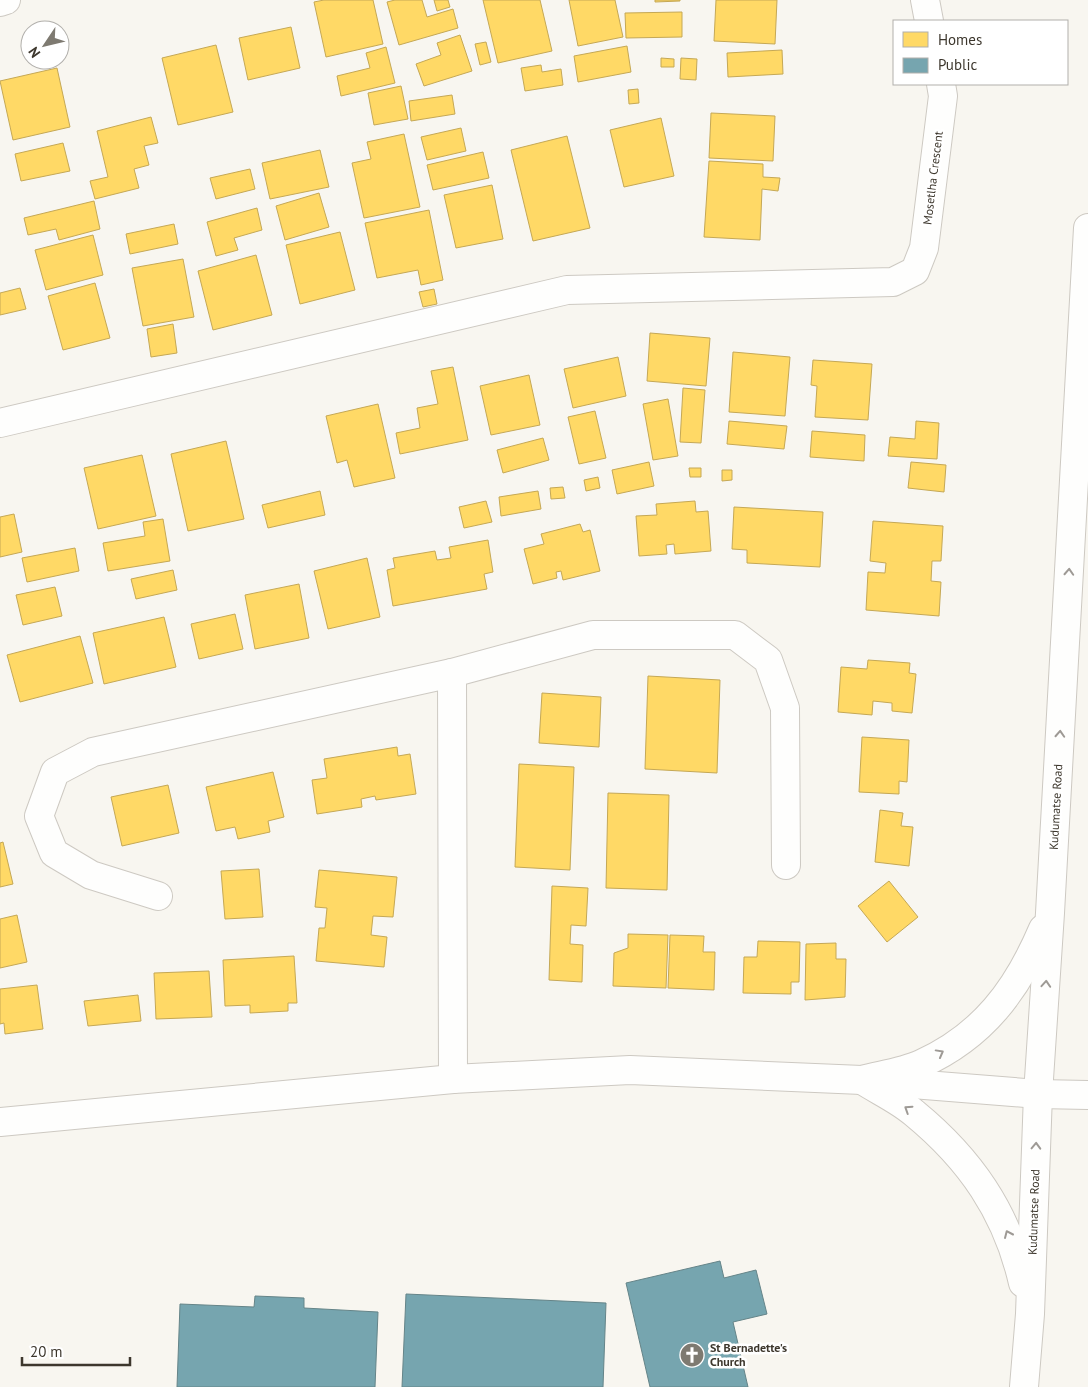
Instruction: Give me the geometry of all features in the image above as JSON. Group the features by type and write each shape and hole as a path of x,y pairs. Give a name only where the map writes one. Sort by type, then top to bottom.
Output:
{"street":[{"path":"0,2 6,0"},
{"path":"925,0 929,20"},
{"name":"Mosetlha Crescent","path":"0,423 568,290 893,282 914,271 924,248 943,96 941,85"},
{"name":"Kudumatse Road","path":"1024,1387 1030,1314 1038,1094 1050,913 1088,228"},
{"path":"158,896 91,875 54,853 39,816 55,772 92,752 452,673 593,635 735,635 768,660 785,708 786,865"},
{"path":"452,673 453,1079"},
{"path":"862,1080 920,1064 964,1040 1001,1004 1031,957 1050,913"},
{"path":"0,1122 453,1079 630,1070 862,1080 1038,1094 1088,1095"},
{"path":"862,1080 913,1112 957,1152 993,1201 1017,1256 1030,1314"}],"building: Homes":[{"path":"324,0 373,0 383,44 326,57 314,2"},
{"path":"395,0 422,0 427,17 453,9 458,28 399,45 387,2"},
{"path":"434,0 448,0 450,7 437,11"},
{"path":"483,0 540,0 552,51 498,63"},
{"path":"569,0 615,0 623,37 578,46"},
{"path":"655,0 680,0 680,1 655,2"},
{"path":"716,0 777,0 775,44 714,41"},
{"path":"682,12 682,37 626,38 625,13"},
{"path":"291,27 300,68 248,80 239,38"},
{"path":"460,35 472,71 424,86 416,64 441,55 437,43"},
{"path":"486,42 491,62 480,65 475,44"},
{"path":"216,45 233,112 178,125 162,58"},
{"path":"627,46 631,72 578,82 574,56"},
{"path":"386,47 395,83 341,96 337,76 370,68 366,53"},
{"path":"782,50 783,74 728,77 727,53"},
{"path":"661,58 674,59 674,67 661,67"},
{"path":"681,58 697,59 696,80 680,79"},
{"path":"541,65 542,72 561,69 563,85 525,91 521,68"},
{"path":"48,70 57,70 70,127 13,140 0,81"},
{"path":"401,86 408,119 374,125 368,93"},
{"path":"638,89 639,103 629,104 628,90"},
{"path":"452,95 455,114 411,121 409,101"},
{"path":"711,113 775,116 773,161 709,158"},
{"path":"151,117 158,143 144,146 149,165 134,169 139,188 95,199 90,181 108,177 97,131"},
{"path":"661,118 674,176 624,187 610,130"},
{"path":"461,128 466,151 427,160 421,137"},
{"path":"404,134 420,207 364,218 352,163 371,159 367,142"},
{"path":"567,136 590,228 533,241 511,150"},
{"path":"63,143 70,171 21,181 15,154"},
{"path":"320,150 329,187 270,199 262,163"},
{"path":"483,152 489,178 433,190 427,165"},
{"path":"709,161 763,164 763,177 780,178 778,191 762,189 760,240 704,237"},
{"path":"250,169 255,189 216,199 210,178"},
{"path":"492,185 503,239 456,248 444,195"},
{"path":"319,193 329,227 285,240 276,206"},
{"path":"94,201 100,229 59,240 56,229 28,235 24,218"},
{"path":"257,208 262,230 234,238 238,250 216,256 207,222"},
{"path":"429,210 443,280 421,285 418,270 377,278 365,223"},
{"path":"174,224 178,244 130,254 126,234"},
{"path":"340,232 355,290 300,304 286,245"},
{"path":"93,235 103,275 46,290 35,250"},
{"path":"256,255 272,315 213,330 198,271"},
{"path":"183,259 194,317 143,326 132,268"},
{"path":"95,283 110,338 63,350 48,296"},
{"path":"20,288 26,309 0,315 0,293"},
{"path":"434,289 437,304 423,307 419,292"},
{"path":"173,324 177,353 151,357 147,329"},
{"path":"650,333 710,338 706,386 647,381"},
{"path":"733,352 790,357 785,416 729,412"},
{"path":"618,357 626,396 573,408 564,369"},
{"path":"813,360 872,364 868,420 815,417 817,386 811,385"},
{"path":"453,367 468,440 400,454 396,433 420,428 417,408 438,404 431,371"},
{"path":"529,375 540,425 491,435 480,386"},
{"path":"683,388 705,390 701,443 680,442"},
{"path":"668,399 678,456 653,460 643,404"},
{"path":"378,404 395,478 354,487 347,460 337,463 326,416"},
{"path":"595,411 606,458 579,464 568,417"},
{"path":"729,421 787,426 784,449 727,444"},
{"path":"916,421 939,423 937,459 888,456 890,437 915,439"},
{"path":"812,431 865,435 864,461 810,457"},
{"path":"543,438 549,460 503,473 497,450"},
{"path":"226,441 244,519 188,531 171,454"},
{"path":"142,455 156,516 98,529 84,468"},
{"path":"649,462 654,486 617,494 612,470"},
{"path":"911,462 946,465 944,492 908,488"},
{"path":"689,468 701,468 701,477 690,477"},
{"path":"722,470 732,470 732,480 722,481"},
{"path":"598,477 600,488 586,491 584,480"},
{"path":"563,487 565,498 551,499 550,488"},
{"path":"320,491 325,515 268,528 262,505"},
{"path":"538,491 541,509 501,516 499,497"},
{"path":"486,501 492,522 464,528 459,507"},
{"path":"695,501 696,512 708,511 711,551 675,554 674,544 666,545 667,554 639,556 636,516 657,515 656,504"},
{"path":"734,507 823,512 820,567 747,563 747,550 732,549"},
{"path":"14,514 22,552 0,557 0,517"},
{"path":"163,519 170,561 108,571 103,543 145,536 143,522"},
{"path":"873,521 943,526 941,561 932,561 931,581 941,582 939,616 866,610 868,572 885,573 886,563 870,561"},
{"path":"580,524 583,532 590,530 600,571 563,580 561,571 556,572 557,578 533,584 524,549 544,544 541,534"},
{"path":"488,540 493,572 484,574 487,589 393,606 387,570 395,568 393,558 435,551 437,560 451,558 449,547"},
{"path":"75,548 79,571 27,582 22,558"},
{"path":"367,558 380,617 328,629 314,571"},
{"path":"173,570 177,590 136,599 131,579"},
{"path":"299,584 309,638 255,649 245,595"},
{"path":"55,587 62,616 23,625 16,595"},
{"path":"235,614 243,649 199,659 191,624"},
{"path":"164,617 176,667 104,684 93,633"},
{"path":"80,636 93,683 20,702 7,655"},
{"path":"868,660 910,663 909,673 916,674 912,713 892,711 892,703 873,701 872,715 838,712 841,667 867,669"},
{"path":"648,676 720,680 717,773 645,769"},
{"path":"542,693 601,697 599,747 539,743"},
{"path":"862,737 909,740 907,782 899,781 899,794 859,792"},
{"path":"397,747 398,756 410,754 416,794 376,800 375,796 361,799 362,807 317,814 312,780 327,778 324,759"},
{"path":"519,764 574,767 570,870 515,867"},
{"path":"273,772 284,817 268,821 270,832 238,839 235,827 216,831 206,787"},
{"path":"168,785 179,833 122,846 111,797"},
{"path":"608,793 669,795 667,890 606,888"},
{"path":"880,810 903,813 901,826 913,827 909,866 875,862"},
{"path":"3,842 13,884 0,887 0,843"},
{"path":"259,869 263,917 225,919 221,871"},
{"path":"319,870 397,877 393,917 373,916 371,935 387,937 384,967 316,961 319,928 325,928 327,908 315,907"},
{"path":"889,881 918,917 887,942 858,906"},
{"path":"552,886 588,888 586,926 571,925 570,944 583,945 582,982 549,980"},
{"path":"17,915 27,962 0,968 0,919"},
{"path":"628,934 668,935 666,988 613,986 614,953 628,948"},
{"path":"670,935 704,936 703,952 715,952 714,990 668,988"},
{"path":"758,941 800,942 799,982 791,982 791,994 743,993 744,957 757,957"},
{"path":"836,943 836,959 846,959 845,997 805,1000 806,944"},
{"path":"294,956 297,1003 288,1003 288,1011 250,1013 250,1005 225,1006 223,960"},
{"path":"209,971 212,1017 156,1019 154,973"},
{"path":"37,985 43,1029 5,1034 4,1023 0,1024 0,989"},
{"path":"138,995 141,1021 88,1026 84,1001"}],"building: Public":[{"name":"St Bernadette's Church","path":"720,1261 724,1278 756,1270 767,1314 733,1322 748,1387 650,1387 626,1283"},
{"path":"406,1294 606,1303 603,1387 402,1387"},
{"path":"255,1296 304,1298 304,1308 378,1312 375,1387 177,1387 180,1304 254,1307"}],"place":[{"name":"St Bernadette's Church","path":"692,1355"}]}
